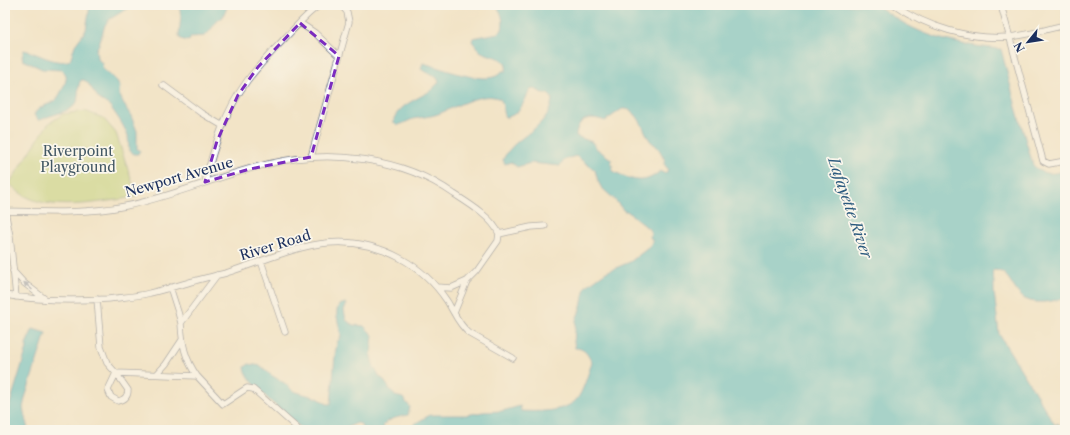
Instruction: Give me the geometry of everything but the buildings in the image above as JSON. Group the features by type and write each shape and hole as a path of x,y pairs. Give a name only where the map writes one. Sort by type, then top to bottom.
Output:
{"street":[{"path":"205,182 210,162 223,126 246,82 258,67 310,12 320,5"},
{"path":"311,157 349,22 347,12 341,5"},
{"path":"895,5 914,16 952,30 975,36 1009,37 1065,25"},
{"path":"1001,5 1043,161 1049,164 1065,161"},
{"path":"300,23 315,33 339,56"},
{"path":"163,85 201,113 223,126"},
{"name":"Newport Avenue","path":"5,211 80,211 126,206 167,196 205,182 283,160 311,157 344,158 368,160 392,165 408,170 439,184 474,208 489,221 499,234"},
{"path":"5,211 10,236 16,297"},
{"path":"437,287 450,288 467,281 477,272 486,259 498,240 499,234 531,227 545,226"},
{"name":"River Road","path":"5,295 45,300 76,301 148,294 217,275 304,246 328,242 358,244 369,246 400,258 427,277 437,287 459,323 468,333 513,358"},
{"path":"261,261 285,332"},
{"path":"13,271 24,283 45,300"},
{"path":"181,323 217,275"},
{"path":"454,313 467,281"},
{"path":"170,287 181,323 182,340 187,359 197,376 223,404 247,388 253,389 298,429"},
{"path":"97,299 101,348 107,363 116,373 128,390 125,399 118,401 111,397 108,390 116,373"},
{"path":"157,374 166,364 182,340"},
{"path":"116,373 197,376"}],"highlighted area":[{"path":"300,23 339,56 311,157 250,169 205,182 217,141 238,95 258,67"}],"green space":[{"name":"Riverpoint Playground","path":"85,111 103,118 116,133 137,197 96,203 66,205 52,204 27,197 9,184 48,124 63,114"}],"water":[{"path":"90,5 133,5 110,19 105,25 96,50 97,58 102,63 103,69 117,81 120,86 119,94 137,131 137,149 140,150 138,154 134,154 129,150 128,135 110,106 99,99 84,80 81,80 80,82 77,102 72,108 41,120 38,120 34,115 40,108 56,100 66,81 66,76 62,70 42,69 23,60 22,57 24,50 53,60 70,60 75,45 86,30"},
{"path":"179,5 195,5 197,7 201,5 228,5 223,17 216,22 205,36 190,37 190,40 187,41 181,39 179,35 181,16"},
{"name":"Lafayette River","path":"496,5 877,5 892,16 921,32 966,45 1001,49 1033,165 1044,173 1065,171 1065,298 1040,302 1030,301 1025,299 1017,292 1004,274 1000,271 994,270 992,272 999,334 1055,425 1058,423 1062,430 410,430 414,424 430,415 466,415 502,411 520,406 521,411 542,411 558,409 571,404 579,397 592,363 584,351 575,348 574,342 576,320 581,307 585,287 606,272 630,262 648,248 653,241 650,237 651,233 649,229 627,211 624,211 601,187 595,170 576,156 565,159 560,166 531,163 517,167 511,162 505,164 503,160 508,151 545,118 550,109 552,98 548,94 542,93 533,88 530,89 518,111 505,117 500,99 485,97 477,98 435,115 413,119 398,125 394,123 395,117 402,108 430,91 439,82 436,77 421,69 423,63 452,72 477,77 488,78 496,76 502,71 506,71 504,62 480,51 472,41 473,38 498,33 502,30 503,20","holes":["622,109 627,109 636,115 650,140 660,150 664,159 664,164 668,169 666,173 660,171 654,176 643,180 626,177 613,171 611,159 597,149 592,142 576,136 579,125 585,120 594,118 605,121"]},
{"path":"347,304 344,310 346,320 353,325 364,326 373,335 371,357 380,378 382,378 395,396 403,398 410,407 408,415 394,418 385,423 383,426 385,430 362,430 361,424 357,423 331,430 309,430 302,428 258,388 251,380 245,367 249,364 261,366 271,375 286,384 293,391 318,398 327,404 331,404 335,355 337,342 341,337 337,309 339,305"},
{"path":"33,329 46,333 23,408 28,430 5,430 5,420 27,348 26,344"}]}
